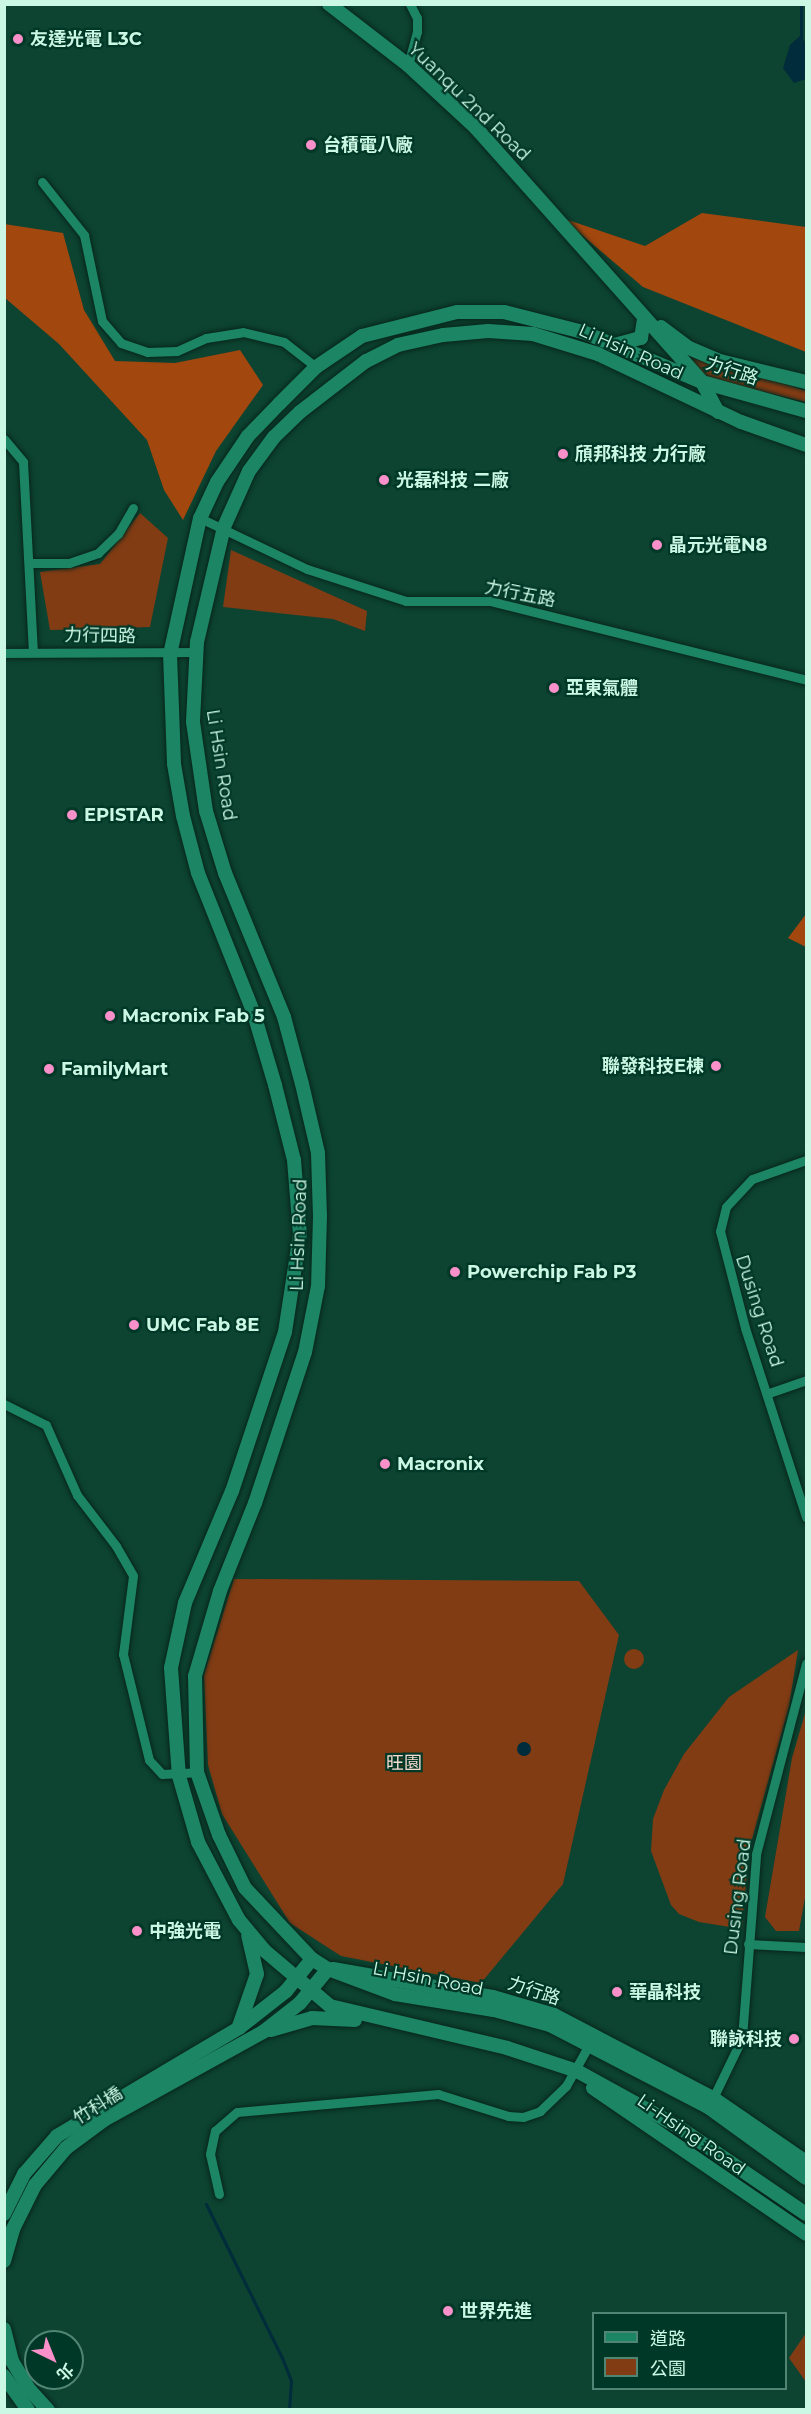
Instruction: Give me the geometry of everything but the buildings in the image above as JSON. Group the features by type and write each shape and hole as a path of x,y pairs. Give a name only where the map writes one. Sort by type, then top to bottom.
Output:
{"street":[{"name":"Yuanqu 2nd Road","path":"329,4 408,65 476,128 642,311 689,348 720,361 807,382"},
{"path":"408,65 417,32 417,18 410,4"},
{"path":"42,182 84,235 102,321 121,343 147,352 177,351 206,338 243,332 284,342 316,367"},
{"name":"Yuanqu 2nd Road","path":"574,237 644,320 702,382 718,412"},
{"name":"Li Hsin Road","path":"557,2064 507,2048 411,2028 330,2006 310,1992 239,1920 198,1842 179,1776 171,1668 185,1603 232,1491 272,1377 285,1332 300,1234 294,1160 275,1084 254,1014 198,873 183,816 174,764 170,654 200,518 217,482 248,436 316,367 362,336 457,312 504,312 540,319 616,344"},
{"path":"616,344 641,338 644,320"},
{"name":"Li Hsin Road","path":"807,445 718,412 598,354 533,334 488,331 444,335 398,345 366,361 274,437 249,471 224,527 195,652 193,722 206,811 225,873 284,1017 318,1153 320,1216 318,1286 305,1352 255,1503 220,1591 195,1676 197,1772 219,1835 245,1888 312,1959 328,1969 396,1994 494,2010 591,2039 708,2107 807,2178"},
{"name":"力行路","path":"616,344 702,382 807,411"},
{"path":"4,439 23,462 33,650"},
{"path":"30,563 69,563 98,554 118,534 133,508"},
{"name":"力行五路","path":"200,518 224,527 307,569 406,601 490,601 807,680"},
{"name":"力行四路","path":"4,653 33,650 170,654 195,652"},
{"name":"Dusing Road","path":"807,1160 752,1179 726,1208 720,1232 745,1328 769,1393 807,1517"},
{"path":"769,1393 807,1380"},
{"path":"4,1404 46,1425 77,1495 116,1546 133,1576 123,1654 149,1760 162,1774 179,1776 197,1772"},
{"name":"Dusing Road","path":"713,2098 742,2038 756,1854 807,1662"},
{"path":"238,2028 257,1974 250,1941 239,1920"},
{"path":"748,1944 807,1947"},
{"name":"竹科橋","path":"4,2214 24,2174 57,2136 238,2028 295,1979 312,1959"},
{"path":"263,2032 310,1992 328,1969"},
{"path":"263,2032 312,2018 411,2028"},
{"name":"竹科橋","path":"4,2261 13,2229 35,2185 66,2148 104,2120 263,2032"},
{"path":"219,2194 210,2154 215,2131 237,2112 438,2094 508,2116 523,2116 540,2111 575,2075 591,2039 713,2098 807,2162"},
{"name":"Li-Hsing Road","path":"557,2064 671,2145 807,2234"},
{"path":"575,2075 677,2126 807,2214"},
{"path":"4,2329 12,2361 28,2388 48,2409"},
{"path":"4,2376 28,2409"}],"green space":[{"path":"678,349 806,391 806,402 706,378"},
{"path":"140,513 168,538 150,627 50,630 40,572 100,564"},
{"path":"231,550 367,611 365,631 333,619 223,607"},
{"name":"旺園","path":"234,1579 579,1581 619,1635 563,1884 481,1983 341,1956 290,1923 222,1814 208,1765 204,1675"},
{"path":"634,1649 641,1652 644,1659 641,1666 634,1669 627,1666 624,1659 627,1652"},
{"path":"798,1650 789,1706 749,1850 742,1929 699,1922 679,1914 671,1905 651,1851 653,1819 664,1790 684,1754 729,1697"},
{"path":"806,1710 806,1892 799,1931 776,1931 765,1917 792,1758"},
{"path":"806,2333 806,2382 789,2358"}],"shaded area":[{"path":"702,213 806,227 806,352 643,287 562,218 645,246"},
{"path":"4,224 63,233 84,310 115,361 175,363 240,350 263,385 216,451 183,520 164,490 147,440 59,344 5,298"},
{"path":"806,914 806,947 788,938"}],"water":[{"path":"801,35 806,44 806,79 794,83 783,68 790,45"},
{"path":"521,1742 527,1742 531,1749 527,1756 521,1756 517,1752 517,1746"}],"waterway":[{"path":"801,4 801,39"},
{"path":"206,2204 283,2360 291,2381 289,2410"}],"place":[{"name":"友達光電 L3C","path":"18,39"},
{"name":"台積電八廠","path":"311,145"},
{"name":"頎邦科技 力行廠","path":"563,454"},
{"name":"光磊科技 二廠","path":"384,480"},
{"name":"晶元光電N8","path":"657,545"},
{"name":"亞東氣體","path":"554,688"},
{"name":"EPISTAR","path":"72,815"},
{"name":"Macronix Fab 5","path":"110,1016"},
{"name":"聯發科技E棟","path":"716,1066"},
{"name":"FamilyMart","path":"49,1069"},
{"name":"Powerchip Fab P3","path":"455,1272"},
{"name":"UMC Fab 8E","path":"134,1325"},
{"name":"Macronix","path":"385,1464"},
{"name":"中強光電","path":"137,1931"},
{"name":"華晶科技","path":"617,1992"},
{"name":"聯詠科技","path":"794,2039"},
{"name":"世界先進","path":"448,2311"}]}
